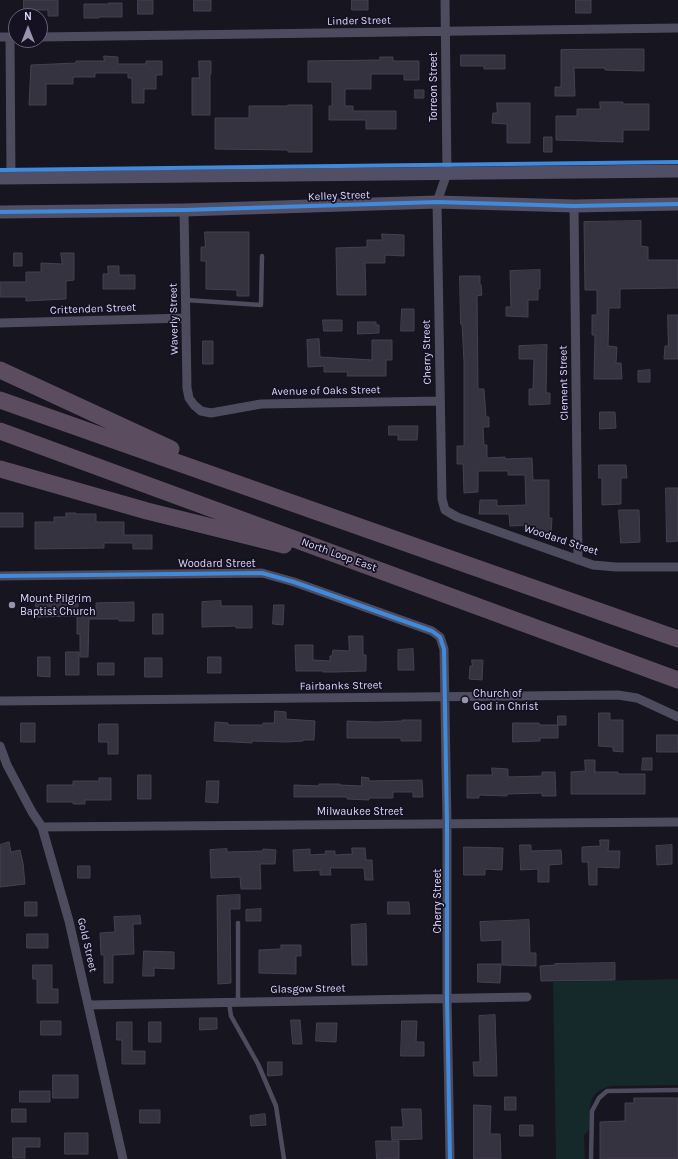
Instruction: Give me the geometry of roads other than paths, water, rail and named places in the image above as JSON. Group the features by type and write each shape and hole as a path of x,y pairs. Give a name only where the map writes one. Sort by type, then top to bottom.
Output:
{"highway":[{"path":"0,370 262,492"},
{"path":"0,400 678,639"},
{"name":"North Loop East","path":"0,431 678,680"},
{"path":"0,469 147,511 368,565"}],"main road":[{"name":"Kelley Street","path":"6,178 678,170"},
{"name":"Kelley Street","path":"0,212 184,210 437,202 574,206 678,204"}],"street":[{"name":"Torreon Street","path":"445,0 447,173"},
{"name":"Linder Street","path":"48,37 678,28"},
{"path":"6,178 12,48"},
{"name":"Cherry Street","path":"447,173 437,202 442,499 445,510 464,519"},
{"name":"Clement Street","path":"574,206 578,560"},
{"name":"Waverly Street","path":"184,210 187,388 189,398 194,405 202,411 213,413"},
{"name":"Crittenden Street","path":"0,323 186,318"},
{"name":"Avenue of Oaks Street","path":"213,413 261,404 440,401"},
{"name":"Woodard Street","path":"464,519 594,565 678,567"},
{"name":"Woodard Street","path":"0,576 262,572 432,631 440,637 442,644"},
{"name":"Cherry Street","path":"442,644 444,649 447,824 447,999 450,1159"},
{"name":"Fairbanks Street","path":"0,701 618,695 637,698 678,717"},
{"name":"Gold Street","path":"0,746 7,765 32,812 42,827 69,921 123,1159"},
{"name":"Milwaukee Street","path":"42,827 678,822"},
{"name":"Glasgow Street","path":"88,1005 527,997"}],"lane":[{"path":"186,300 261,305 262,256"},
{"path":"238,923 234,1003 231,1016 258,1064 276,1106 284,1159"},
{"path":"590,1159 592,1111 599,1098 608,1091 678,1090"}],"place":[{"name":"Mount Pilgrim Baptist Church","path":"12,605"},
{"name":"Church of God in Christ","path":"465,700"}]}
